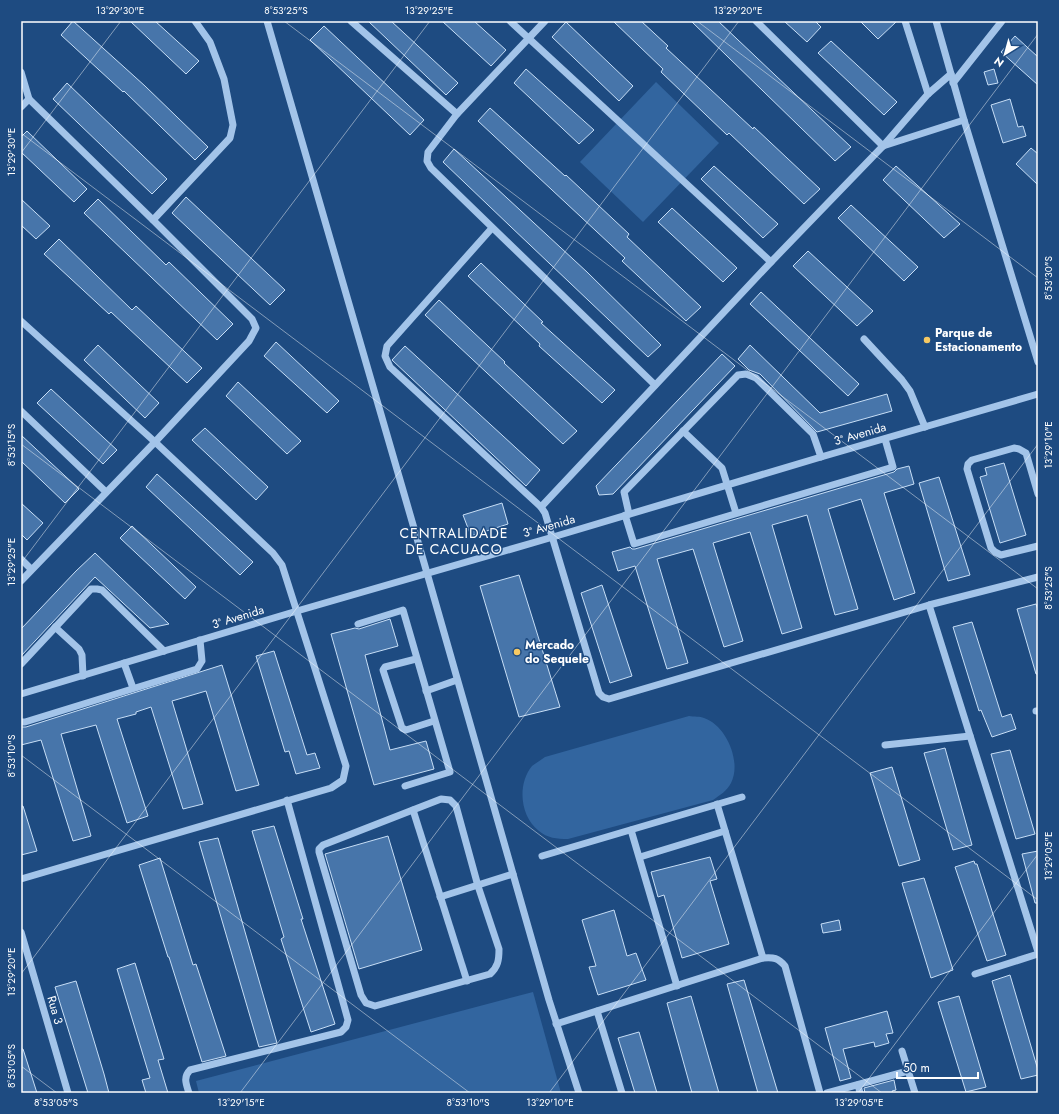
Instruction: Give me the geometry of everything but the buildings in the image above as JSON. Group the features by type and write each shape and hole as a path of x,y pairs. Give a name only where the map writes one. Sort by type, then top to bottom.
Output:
{"street":[{"path":"153,220 230,138 233,125 224,79 210,42 195,21"},
{"path":"267,21 556,1024 579,1093"},
{"path":"351,21 457,114"},
{"path":"510,21 771,262"},
{"path":"545,21 457,114 428,152 427,161 431,168 492,228 655,385"},
{"path":"756,21 883,146"},
{"path":"905,21 928,94"},
{"path":"936,21 950,74 1038,362"},
{"path":"953,83 1002,21"},
{"path":"21,72 29,99 252,318 256,328 250,341 21,581"},
{"path":"541,507 771,262 883,146 928,94 950,74"},
{"path":"21,107 29,99"},
{"path":"883,146 964,120"},
{"path":"492,228 387,346 385,356 390,367 541,507 545,513 599,693 603,697 609,699 929,605 1038,577"},
{"path":"21,321 155,442 273,553 282,565 346,766 343,780 331,788 21,878"},
{"path":"864,339 902,380 910,391 925,427"},
{"path":"821,457 813,434 756,378 746,374 738,375 624,492 634,544 893,467 885,439"},
{"name":"3ª Avenida","path":"21,694 297,611 1038,394"},
{"path":"21,411 106,492"},
{"path":"684,431 722,468 736,513"},
{"path":"1038,494 1026,453 1019,449 1014,448 972,460 968,464 967,469 991,548 1001,555 1038,546"},
{"path":"21,559 31,569"},
{"path":"21,664 91,589 97,588 102,590 164,651"},
{"path":"929,605 1038,953 975,974"},
{"path":"358,624 403,610 450,772 405,786"},
{"path":"55,628 79,648 82,655 83,676"},
{"path":"21,722 197,669 202,661 200,640"},
{"path":"416,659 385,667 384,670 402,728 406,730 434,721"},
{"path":"124,663 133,688"},
{"path":"426,691 457,680"},
{"path":"885,745 970,736"},
{"path":"542,856 742,797"},
{"path":"189,1093 185,1080 186,1074 190,1070 341,1032 346,1027 348,1020 287,800"},
{"path":"441,800 450,800 456,806 478,886 499,949 499,959 496,968 490,974 375,1006 366,1003 361,995 319,848 323,845 413,810 441,800"},
{"path":"717,804 763,958"},
{"path":"413,810 467,981"},
{"path":"631,830 677,986"},
{"path":"640,857 725,831"},
{"path":"440,897 513,874"},
{"name":"Rua 3","path":"21,932 23,948 68,1093"},
{"path":"556,1024 763,958 774,958 780,960 785,966 820,1093"},
{"path":"597,1011 622,1093"},
{"path":"902,1050 915,1093"},
{"path":"827,1093 908,1071"},
{"path":"858,1085 860,1093"}],"shaded area":[{"path":"656,82 719,143 643,222 580,162"},
{"path":"689,716 701,717 712,722 719,728 730,745 735,765 734,774 731,783 721,795 713,800 568,839 549,837 533,825 524,809 523,800 524,782 527,773 532,766 545,757"},
{"path":"533,992 561,1093 199,1093 196,1081"}],"place":[{"name":"Parque de Estacionamento","path":"927,340"},
{"name":"Mercado do Sequele","path":"517,652"}],"district":[{"name":"CENTRALIDADE DE CACUACO","path":"454,542"}]}
